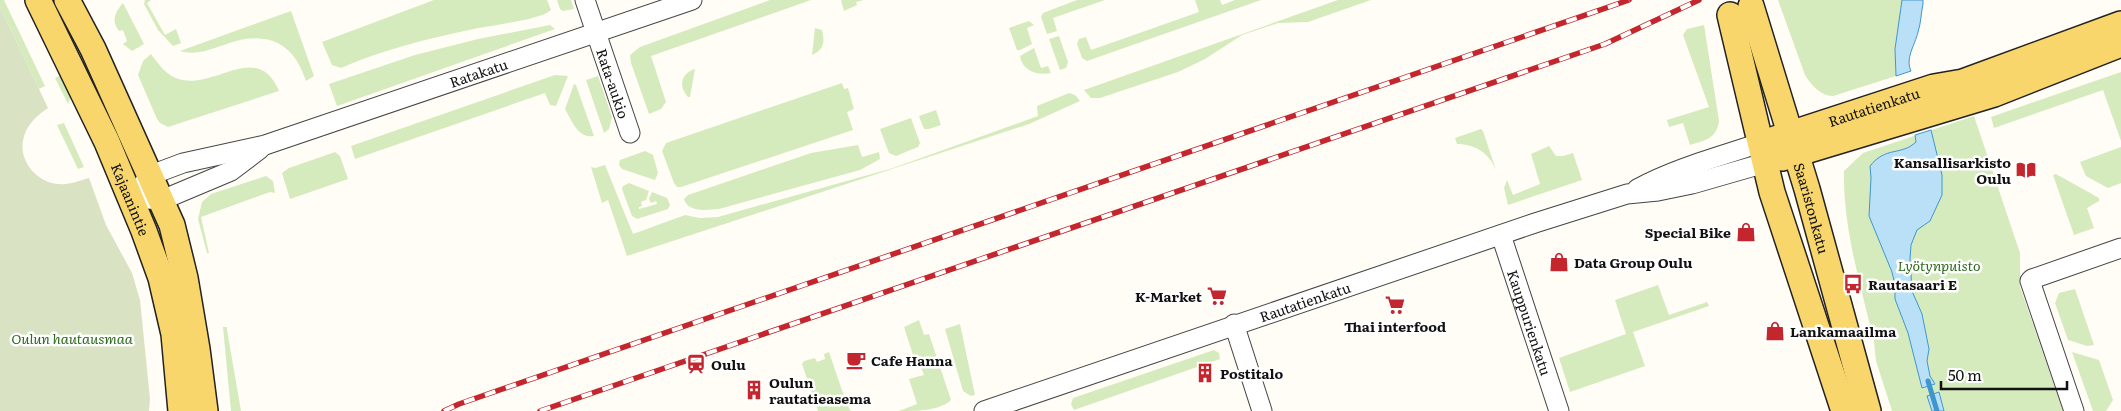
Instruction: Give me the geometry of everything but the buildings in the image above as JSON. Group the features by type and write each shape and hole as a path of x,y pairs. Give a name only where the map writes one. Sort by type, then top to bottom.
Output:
{"main road":[{"name":"Kajaanintie","path":"38,0 100,126 131,198 161,278 174,334 181,411"},
{"name":"Kajaanintie","path":"67,0 93,49 172,225 185,278 205,411"},
{"name":"Saaristonkatu","path":"1838,409 1772,192 1762,153 1740,11 1794,144 1868,411"},
{"name":"Rautatienkatu","path":"1794,144 1934,86 1963,82 2121,24"},
{"name":"Rautatienkatu","path":"1762,153 1994,94 2121,44"}],"street":[{"name":"Rata-aukio","path":"585,0 630,133"},
{"name":"Ratakatu","path":"131,198 151,175 183,163 265,145 692,0"},
{"name":"Ratakatu","path":"131,198 162,200 231,171 265,145"},
{"name":"Rautatienkatu","path":"992,410 1026,404 1234,324 1501,234 1627,194 1658,178 1762,153"},
{"name":"Kauppurienkatu","path":"1501,234 1560,411"},
{"path":"2074,411 2030,281 2121,248"},
{"path":"1234,324 1262,411"}],"green space":[{"path":"0,0 4,0 45,86 39,89 0,7"},
{"path":"145,0 151,0 147,3 165,35 176,29 181,43 173,46 158,30 144,4"},
{"path":"434,0 547,0 551,10 545,14 525,20 477,28 404,46 341,68 332,65 322,42"},
{"path":"557,0 571,0 574,9 563,11 560,9"},
{"path":"770,0 811,0 651,56 666,102 661,109 649,114 631,63 630,55 640,47"},
{"path":"841,0 864,0 856,2 857,5 844,11"},
{"path":"1077,0 1105,0 1053,18 1057,31 1047,34 1041,17 1043,13"},
{"path":"1195,0 1220,0 1222,5 1235,0 1261,0 1087,61 1082,58 1077,44 1079,39 1086,37 1091,50 1199,12"},
{"path":"1338,0 1371,0 1308,22 1278,23 1242,35 1205,59 1178,72 1100,98 1091,98 1084,90"},
{"path":"1778,0 1902,0 1895,49 1896,76 1833,96 1820,92 1805,75"},
{"path":"123,3 144,44 132,51 123,44 127,41 123,30 119,31 115,24 116,13"},
{"name":"Oulun hautausmaa","path":"0,7 48,108 32,122 24,136 23,149 27,164 37,175 51,183 74,183 89,178 106,225 132,273 140,300 150,399 149,411 0,411"},
{"path":"291,11 314,76 306,81 301,68 290,52 273,41 260,38 247,39 202,52 180,51"},
{"path":"1029,21 1034,25 1027,28 1032,44 1017,50 1009,28"},
{"path":"550,25 555,29 337,106 329,84 415,55 478,39"},
{"path":"1704,25 1719,121 1713,135 1690,145 1683,123 1669,127 1667,120 1709,107 1683,35 1687,29"},
{"path":"815,28 822,30 823,45 812,55"},
{"path":"1059,36 1068,62 1066,68 1060,70 1049,39"},
{"path":"1034,48 1041,68 1048,66 1051,73 1041,74 1031,71 1021,61 1020,56"},
{"path":"151,54 165,71 176,78 190,81 204,79 233,70 259,69 270,76 279,91 168,127 157,119 138,75 143,61"},
{"path":"695,69 690,97 688,97 683,89 682,81 690,71"},
{"path":"2121,72 2121,141 2103,90 1994,128 1991,117"},
{"path":"61,75 71,97 68,104 55,78"},
{"path":"555,75 568,76 556,106 550,105 545,93 355,159 351,146"},
{"path":"598,76 612,117 609,129 604,133 586,80"},
{"path":"842,83 844,89 848,88 854,109 847,112 853,130 681,187 677,187 674,183 662,151 666,143"},
{"path":"574,84 576,85 594,136 584,135 580,132 565,109"},
{"path":"1069,93 1075,95 1080,101 1029,124 627,256 608,200 602,203 591,167 595,168 605,165 633,234 685,215 700,218 718,217 893,168 1038,116 1037,106"},
{"path":"936,110 941,125 924,129 919,116"},
{"name":"Lyötynpuisto","path":"1974,116 2020,253 2020,287 2063,411 1892,411 1876,361 1874,342 1846,215 1844,171 1863,153"},
{"path":"911,118 920,143 918,147 896,156 889,153 880,129"},
{"path":"64,123 84,167 78,169 57,125"},
{"path":"1481,129 1496,170 1481,151 1464,144 1457,144 1455,138"},
{"path":"858,145 862,157 879,152 880,159 860,170 719,209 694,209 689,207 684,199 688,195 811,153"},
{"path":"1549,146 1556,156 1573,153 1582,180 1508,205 1504,188 1507,180 1513,195 1540,184 1531,154"},
{"path":"2121,147 2121,183 2108,188 2086,176 2080,162"},
{"path":"645,151 653,155 658,173 655,180 622,169 619,165 620,160"},
{"path":"335,152 340,156 348,179 290,199 282,173 289,168"},
{"path":"2056,174 2099,198 2099,201 2087,208 2094,228 2074,235 2053,175"},
{"path":"266,176 273,181 275,193 270,192 201,217 209,253 207,253 198,219 202,202 211,194"},
{"path":"629,183 649,191 646,200 641,202 642,206 639,209 657,204 656,201 651,203 649,199 652,192 667,198 670,205 668,209 637,219 632,216 622,189 623,186"},
{"path":"1658,285 1669,315 1707,302 1709,306 1633,332 1645,366 1570,392 1559,358 1626,334 1615,300"},
{"path":"2075,289 2094,345 2087,346 2068,340 2055,303 2059,293"},
{"path":"919,320 924,335 929,334 951,400 934,408 899,411 917,404 909,379 924,375 919,361 914,358 904,327"},
{"path":"960,324 975,395 971,396 963,391 945,329"},
{"path":"223,327 227,327 241,411 231,411"},
{"path":"1214,350 1219,353 1220,359 1074,410 1071,404 1073,398"},
{"path":"829,352 847,405 851,411 818,411 802,364 804,361 815,358 817,362 825,359 824,354"},
{"path":"2072,352 2099,360 2113,400 2106,411 2093,411"}],"water":[{"path":"1902,0 1923,0 1923,4 1919,29 1909,61 1911,71 1896,76 1895,49"},
{"path":"1931,130 1942,175 1942,195 1930,221 1917,230 1911,245 1910,259 1912,291 1922,314 1929,349 1927,361 1930,376 1935,384 1922,388 1908,333 1895,299 1895,285 1892,272 1869,216 1870,166 1882,156 1905,149 1916,142 1915,135"},
{"path":"1939,392 1944,411 1932,411 1927,396"}],"waterway":[{"path":"1928,381 1937,411"}],"railway":[{"path":"444,411 459,404 1629,0"},
{"path":"540,411 1605,44 1699,0"}],"place":[{"name":"Kansallisarkisto Oulu","path":"2026,170"},
{"name":"Special Bike","path":"1746,232"},
{"name":"Data Group Oulu","path":"1559,262"},
{"name":"Rautasaari E","path":"1853,284"},
{"name":"K-Market","path":"1217,296"},
{"name":"Thai interfood","path":"1395,305"},
{"name":"Lankamaailma","path":"1775,331"},
{"name":"Cafe Hanna","path":"856,360"},
{"name":"Oulu","path":"696,364"},
{"name":"Postitalo","path":"1205,373"},
{"name":"Oulun rautatieasema","path":"754,390"}]}
